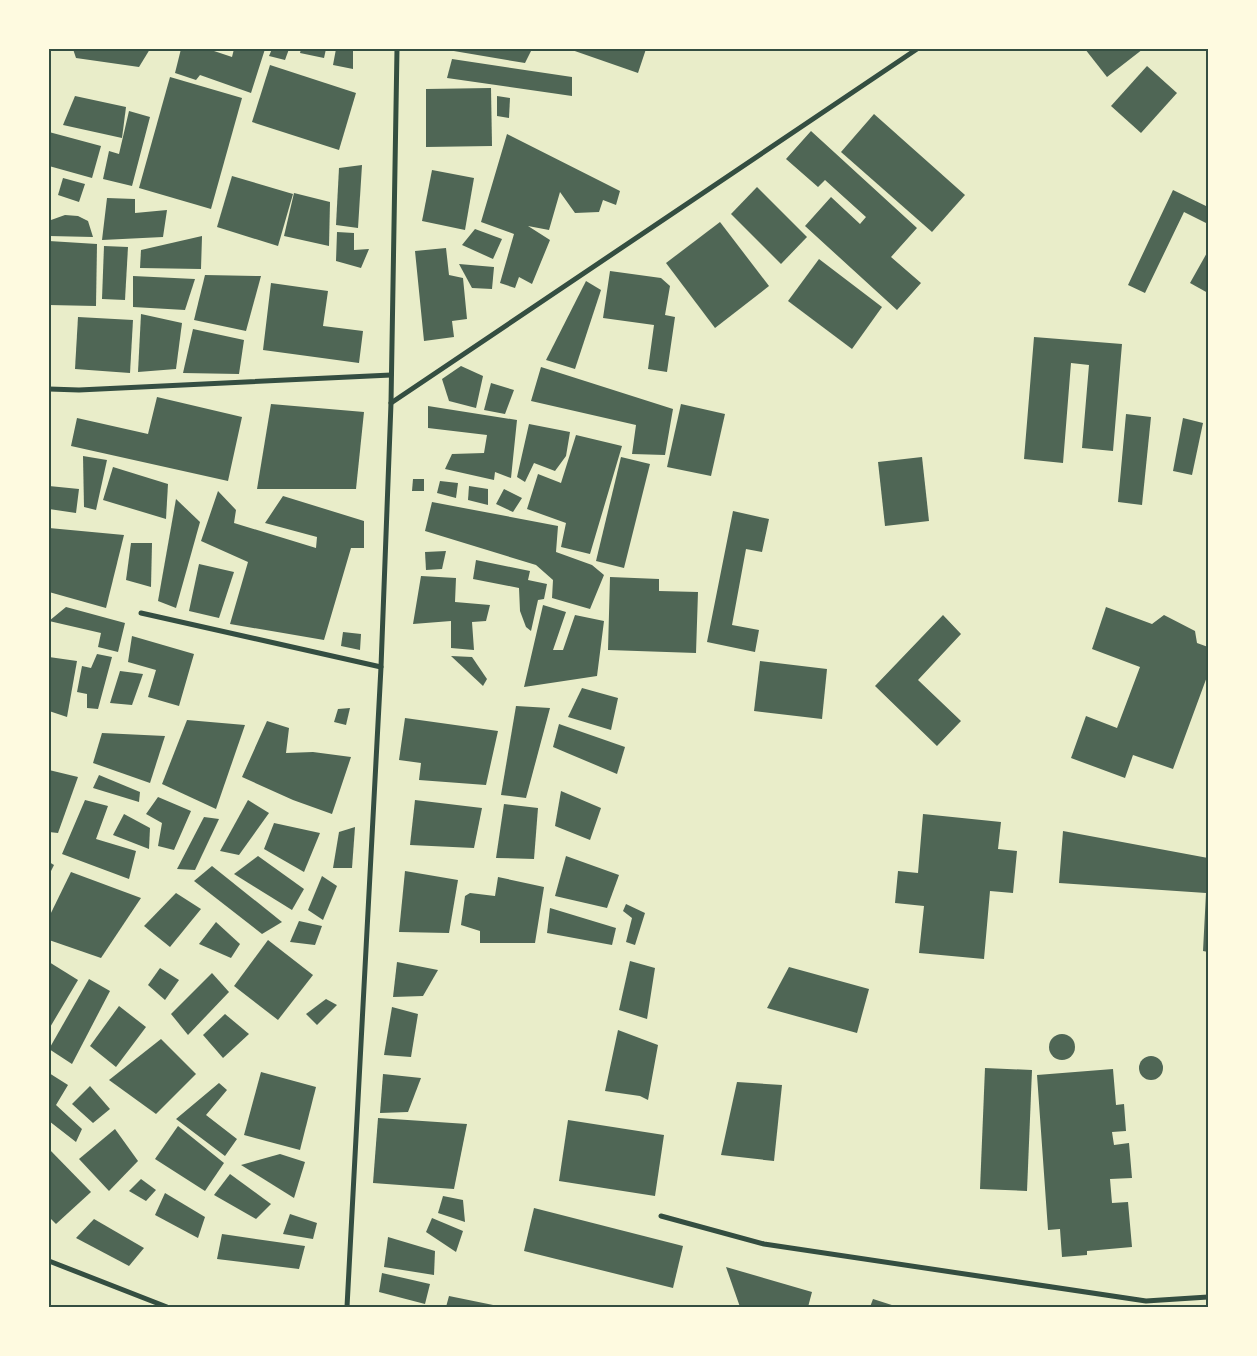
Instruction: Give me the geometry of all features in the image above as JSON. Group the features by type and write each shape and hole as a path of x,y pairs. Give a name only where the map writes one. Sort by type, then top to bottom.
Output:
{"street":[{"path":"347,1307 381,666 391,403 397,49"},
{"path":"391,403 917,49"},
{"path":"49,389 79,390 391,375"},
{"path":"141,613 381,666"},
{"path":"661,1216 764,1244 1146,1301 1208,1297"},
{"path":"49,1261 167,1307"}],"building":[{"path":"73,49 150,49 139,67 76,58"},
{"path":"181,49 208,49 232,57 234,49 265,49 251,93 200,75 196,80 175,73"},
{"path":"272,49 289,49 285,60 269,56"},
{"path":"301,49 326,49 324,58 300,53"},
{"path":"336,49 353,49 353,69 333,65"},
{"path":"442,49 532,49 525,63"},
{"path":"569,49 646,49 638,73"},
{"path":"1085,49 1143,49 1107,77"},
{"path":"452,59 572,77 572,96 447,78"},
{"path":"270,65 356,93 339,150 252,122"},
{"path":"1147,66 1177,93 1141,133 1111,106"},
{"path":"170,77 242,98 211,209 139,188"},
{"path":"491,88 492,146 426,147 426,89"},
{"path":"75,96 126,107 122,138 63,125"},
{"path":"497,96 510,98 509,118 497,116"},
{"path":"129,111 150,117 132,186 103,179 109,151 119,154"},
{"path":"874,114 965,195 932,232 841,152"},
{"path":"811,131 917,228 891,257 921,283 897,310 805,226 831,197 860,224 866,217 825,180 818,187 786,159"},
{"path":"49,132 101,146 92,178 49,166"},
{"path":"507,134 620,191 616,205 603,200 599,212 575,213 560,192 549,230 528,226 550,240 532,284 519,277 515,288 500,283 514,234 481,222"},
{"path":"362,165 358,228 336,225 339,168"},
{"path":"432,170 474,178 465,230 422,221"},
{"path":"232,176 293,194 278,246 217,227"},
{"path":"63,178 85,184 79,202 58,195"},
{"path":"757,187 807,237 781,264 731,214"},
{"path":"1173,190 1208,207 1208,224 1184,212 1145,293 1128,285"},
{"path":"294,193 330,202 329,246 284,236"},
{"path":"107,198 135,199 135,213 167,210 163,237 102,240"},
{"path":"65,215 78,216 88,221 93,237 49,236 51,220"},
{"path":"720,222 769,286 715,328 666,263"},
{"path":"475,229 502,239 493,259 462,245"},
{"path":"337,232 354,233 354,250 369,249 361,268 336,261"},
{"path":"202,236 201,269 140,268 141,250"},
{"path":"49,241 97,244 96,306 49,305"},
{"path":"104,246 128,247 125,300 102,299"},
{"path":"446,248 449,275 463,278 467,319 452,321 454,337 424,341 415,251"},
{"path":"1208,251 1208,293 1190,283"},
{"path":"819,259 882,307 852,349 788,301"},
{"path":"459,264 494,267 492,289 472,288"},
{"path":"610,271 661,278 670,286 665,315 675,317 667,372 648,369 654,325 603,318"},
{"path":"205,275 261,276 246,331 194,320"},
{"path":"133,276 195,279 185,310 133,307"},
{"path":"586,281 601,290 575,369 546,360"},
{"path":"271,283 328,291 323,326 363,331 359,363 263,350"},
{"path":"141,314 182,323 176,369 138,372"},
{"path":"78,317 133,320 130,373 75,369"},
{"path":"193,329 244,340 239,374 183,373"},
{"path":"1034,337 1122,344 1113,451 1082,448 1089,365 1071,363 1063,463 1024,459"},
{"path":"461,366 483,376 476,408 449,401 442,379"},
{"path":"541,367 673,409 665,455 632,454 636,425 531,401"},
{"path":"491,383 514,390 505,414 484,410"},
{"path":"157,397 242,417 228,481 71,446 77,418 148,434"},
{"path":"271,404 364,412 356,489 257,489"},
{"path":"681,404 725,414 711,476 667,467"},
{"path":"428,406 517,420 511,478 495,472 494,480 445,469 452,454 484,453 487,435 428,428"},
{"path":"1126,414 1151,417 1142,505 1118,502"},
{"path":"1183,418 1203,423 1192,475 1173,471"},
{"path":"529,424 570,432 566,456 555,471 534,463 525,482 517,477"},
{"path":"576,435 622,446 590,554 561,547 566,523 527,509 538,474 561,483"},
{"path":"83,456 107,460 96,510 84,507"},
{"path":"621,457 650,464 624,568 596,561"},
{"path":"922,457 929,521 885,526 878,462"},
{"path":"113,467 168,484 166,519 103,500"},
{"path":"413,479 424,479 424,491 412,491"},
{"path":"440,481 458,483 456,498 437,493"},
{"path":"49,486 79,489 76,513 49,509"},
{"path":"469,486 488,489 488,505 468,500"},
{"path":"504,489 522,498 513,512 496,504"},
{"path":"218,491 236,510 234,523 316,548 317,537 265,523 283,496 364,521 364,548 351,548 324,640 230,624 248,562 201,541"},
{"path":"176,499 200,522 176,608 158,601"},
{"path":"432,502 558,526 556,552 592,565 604,575 590,609 552,598 553,580 536,565 425,531"},
{"path":"733,511 769,519 762,552 746,549 732,625 759,630 755,652 707,642"},
{"path":"49,528 124,535 106,608 49,592"},
{"path":"131,543 152,543 151,587 126,580"},
{"path":"446,551 442,569 426,570 425,552"},
{"path":"476,560 530,571 528,580 547,584 544,599 538,600 531,631 526,627 520,611 519,588 473,579"},
{"path":"199,564 234,572 219,618 189,611"},
{"path":"421,576 456,578 455,602 490,605 486,621 472,622 474,650 451,648 451,621 413,624"},
{"path":"610,577 659,579 659,591 698,592 696,653 608,650"},
{"path":"543,605 566,612 553,650 563,650 575,615 604,621 597,676 524,687"},
{"path":"66,607 125,623 118,652 98,647 101,633 49,621"},
{"path":"1106,607 1152,624 1164,615 1195,631 1197,643 1208,647 1208,674 1173,769 1133,755 1125,778 1071,758 1086,716 1117,728 1140,667 1092,649"},
{"path":"943,615 961,634 918,680 961,721 937,746 875,686"},
{"path":"343,632 361,634 360,650 341,646"},
{"path":"132,636 194,654 179,706 148,697 156,670 128,662"},
{"path":"97,654 112,657 98,709 87,708 87,694 77,692 82,666 91,668"},
{"path":"451,656 472,657 487,679 483,686"},
{"path":"49,657 77,661 67,717 49,711"},
{"path":"760,661 827,669 822,719 754,711"},
{"path":"120,671 143,674 132,705 110,703"},
{"path":"582,688 618,698 611,730 568,717"},
{"path":"516,706 550,708 526,798 501,795"},
{"path":"350,708 346,725 334,722 338,709"},
{"path":"405,718 498,731 486,785 419,780 421,763 399,760"},
{"path":"187,720 245,725 216,809 162,784"},
{"path":"267,721 289,728 286,753 313,752 351,757 332,814 293,800 242,777"},
{"path":"559,724 625,747 617,774 553,747"},
{"path":"102,733 165,736 150,783 93,763"},
{"path":"49,770 78,777 58,833 49,832"},
{"path":"99,775 140,792 139,802 93,788"},
{"path":"561,791 601,808 590,840 555,826"},
{"path":"158,797 191,811 174,850 158,846 162,823 146,814"},
{"path":"85,800 108,806 96,839 136,851 129,879 62,854"},
{"path":"248,800 269,813 239,855 220,851"},
{"path":"415,800 482,808 474,848 410,845"},
{"path":"504,804 538,808 534,859 496,858"},
{"path":"124,814 150,828 149,849 113,835"},
{"path":"923,814 1001,822 998,849 1017,851 1013,893 990,891 984,959 919,953 924,906 895,903 898,871 918,873"},
{"path":"204,817 219,819 195,870 177,869"},
{"path":"274,823 320,833 304,872 264,849"},
{"path":"355,827 352,868 333,868 339,832"},
{"path":"1063,831 1208,858 1208,952 1203,951 1206,893 1059,883"},
{"path":"258,856 304,889 292,910 234,874"},
{"path":"566,856 619,875 607,908 555,896"},
{"path":"49,862 54,865 49,875"},
{"path":"212,866 282,922 262,934 194,881"},
{"path":"405,871 458,880 449,933 399,932"},
{"path":"71,872 141,898 101,958 49,940 49,917"},
{"path":"322,876 337,886 323,920 308,910"},
{"path":"498,877 544,887 535,943 480,943 480,931 461,925 465,896 470,893 495,896"},
{"path":"176,893 201,909 170,947 144,926"},
{"path":"626,904 645,913 635,945 626,942 632,918 623,911"},
{"path":"550,908 616,928 612,945 547,933"},
{"path":"299,921 322,926 315,945 290,942"},
{"path":"216,922 240,944 231,958 199,944"},
{"path":"268,940 313,975 278,1020 234,986"},
{"path":"630,961 655,968 647,1019 619,1010"},
{"path":"49,962 78,980 49,1029"},
{"path":"397,962 438,970 423,996 393,997"},
{"path":"789,967 869,989 857,1033 767,1008"},
{"path":"160,968 179,980 165,1000 148,985"},
{"path":"212,973 229,992 188,1035 171,1014"},
{"path":"89,979 110,991 72,1064 49,1049"},
{"path":"326,999 337,1005 317,1025 306,1014"},
{"path":"119,1006 146,1027 116,1067 90,1046"},
{"path":"392,1007 418,1014 411,1057 384,1055"},
{"path":"225,1014 249,1034 223,1058 203,1035"},
{"path":"618,1030 658,1045 648,1100 640,1096 605,1091"},
{"path":"1062,1034 1071,1038 1075,1047 1071,1056 1062,1060 1053,1056 1049,1047 1053,1038"},
{"path":"161,1039 196,1074 156,1114 109,1080"},
{"path":"1146,1056 1156,1056 1163,1063 1163,1073 1156,1080 1146,1080 1139,1073 1139,1063"},
{"path":"985,1068 1032,1070 1027,1191 980,1189"},
{"path":"1113,1069 1116,1105 1124,1104 1126,1131 1112,1132 1114,1145 1129,1143 1132,1178 1110,1179 1112,1203 1128,1202 1132,1247 1087,1251 1087,1255 1062,1257 1060,1229 1048,1230 1037,1075"},
{"path":"261,1072 316,1087 300,1150 244,1135"},
{"path":"49,1073 68,1085 56,1105 82,1129 76,1142 49,1121"},
{"path":"383,1074 421,1078 408,1112 380,1113"},
{"path":"737,1082 782,1085 774,1161 721,1155"},
{"path":"219,1083 227,1090 206,1115 237,1139 225,1156 176,1119"},
{"path":"90,1086 110,1109 93,1123 72,1104"},
{"path":"378,1118 467,1124 454,1189 373,1183"},
{"path":"568,1120 664,1135 655,1196 559,1181"},
{"path":"178,1126 224,1163 205,1191 155,1159"},
{"path":"115,1129 138,1161 109,1191 79,1159"},
{"path":"49,1149 91,1192 56,1224 49,1217"},
{"path":"280,1154 305,1162 294,1198 241,1165"},
{"path":"230,1174 271,1204 256,1219 214,1195"},
{"path":"141,1179 156,1190 146,1201 129,1191"},
{"path":"165,1193 205,1217 198,1238 155,1215"},
{"path":"443,1196 463,1200 465,1222 438,1213"},
{"path":"534,1208 683,1246 673,1288 524,1251"},
{"path":"290,1214 317,1223 313,1239 283,1234"},
{"path":"432,1218 463,1231 456,1252 426,1232"},
{"path":"94,1219 144,1248 129,1266 76,1238"},
{"path":"222,1234 305,1246 299,1269 217,1259"},
{"path":"388,1237 435,1251 434,1275 384,1267"},
{"path":"726,1267 812,1292 808,1307 740,1307"},
{"path":"382,1273 430,1284 425,1304 379,1292"},
{"path":"449,1296 498,1306 498,1307 446,1307"},
{"path":"873,1299 898,1307 870,1307"}]}
